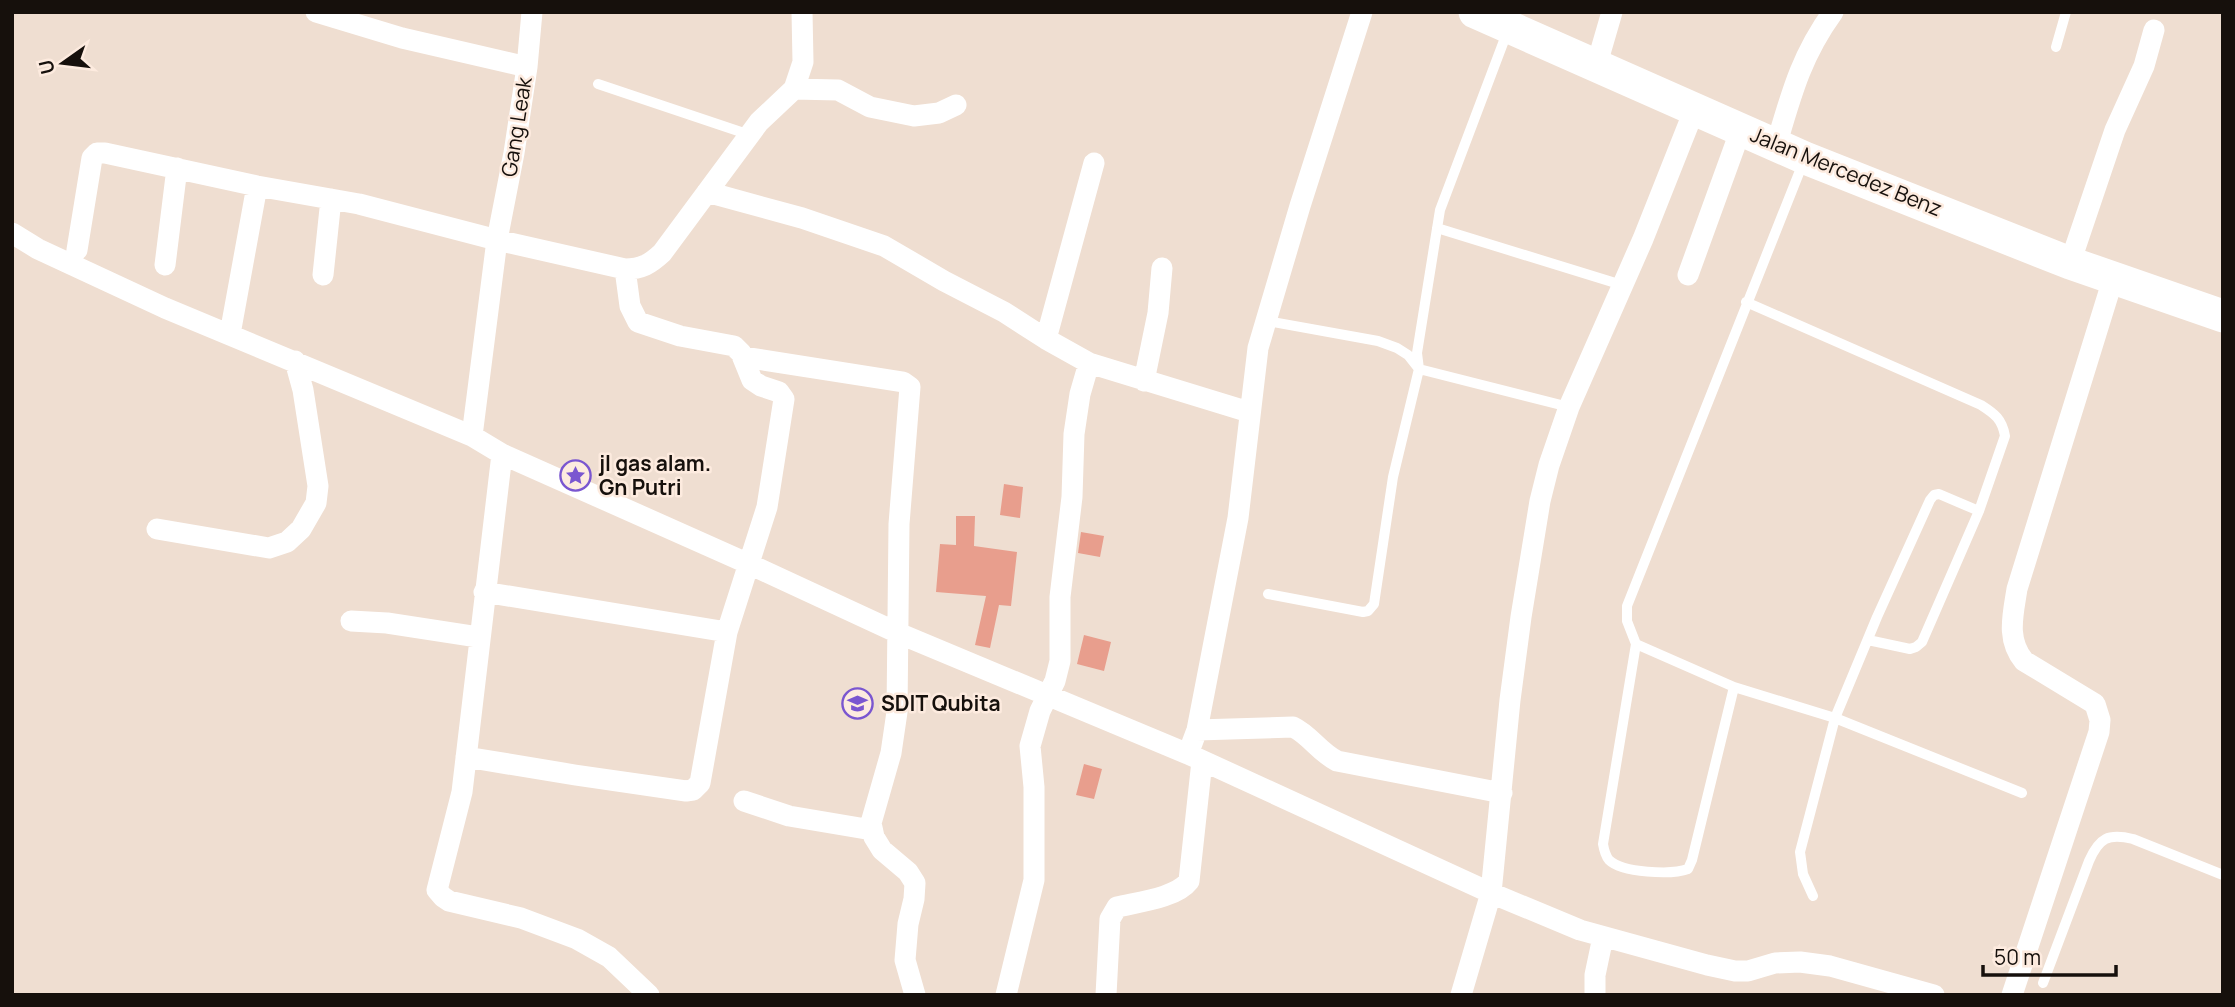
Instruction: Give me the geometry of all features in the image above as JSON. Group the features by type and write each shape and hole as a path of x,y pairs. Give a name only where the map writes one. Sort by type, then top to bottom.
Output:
{"main road":[{"name":"Jalan Mercedez Benz","path":"1475,12 1790,152 2070,263 2223,316"}],"street":[{"path":"316,12 402,38 527,67"},
{"name":"Gang Leak","path":"471,436 497,240 527,67 532,12"},
{"path":"78,250 91,164 97,153 105,153 257,186 359,204 497,240 625,269 642,268 654,260 750,135 771,110 794,89 803,62 802,12"},
{"path":"1106,995 1110,919 1114,911 1117,907 1173,893 1189,881 1197,730 1238,518 1258,348 1362,12"},
{"path":"1596,66 1612,12"},
{"path":"1790,152 1799,71 1812,42 1833,12"},
{"path":"2070,263 2115,130 2144,66 2154,30"},
{"path":"794,89 838,90 870,107 914,116 939,113 956,105"},
{"path":"1461,995 1491,893 1510,700 1533,539 1549,465 1569,407 1661,196 1695,108"},
{"path":"1688,275 1741,129"},
{"path":"1046,339 1094,163"},
{"path":"165,265 177,169"},
{"path":"230,334 257,186"},
{"path":"708,192 802,218 884,246 1004,312 1088,363 1249,412"},
{"path":"323,275 331,200"},
{"path":"12,233 38,249 165,308 471,436 502,454 898,633 1049,694 1195,758 1491,893 1603,937 1735,971 1800,961 1830,966 1934,995"},
{"path":"1144,381 1158,313 1161,268"},
{"path":"466,757 575,775 693,790 700,783 727,632 767,507 785,404 783,395 752,380 738,349 728,344 680,336 638,321 630,306 625,269"},
{"path":"2012,995 2099,732 2100,720 2095,704 2024,662 2011,639 2011,626 2017,589 2113,279"},
{"path":"744,358 903,382 910,387 900,524 895,733 887,772 873,812 872,830 882,850 908,872 915,883 905,960 915,995"},
{"path":"157,529 269,548 287,542 301,529 316,503 318,486 303,390 295,361"},
{"path":"1006,995 1034,880 1034,787 1030,746 1040,711 1055,681 1060,661 1060,597 1072,497 1074,434 1088,363"},
{"path":"502,454 478,637 466,757 453,832 437,886 438,892 449,901 522,918 577,939 609,957 649,995"},
{"path":"484,592 727,632"},
{"path":"351,621 387,623 478,637"},
{"path":"1197,730 1293,727 1336,761 1502,793"},
{"path":"744,801 789,816 872,830"},
{"path":"1595,995 1595,975 1603,937"}],"lane":[{"path":"2056,47 2066,12"},
{"path":"1268,594 1363,612 1371,607 1375,597 1393,477 1419,369 1417,352 1440,211 1509,26"},
{"path":"598,84 750,135"},
{"path":"1734,687 1688,869 1668,873 1615,864 1605,853 1603,844 1636,644 1627,621 1627,606 1746,302 1790,152"},
{"path":"1437,228 1622,285"},
{"path":"1746,302 1981,405 1997,415 2003,425 2005,436 1979,511 1922,642 1916,648 1910,649 1868,640"},
{"path":"1267,321 1378,341 1408,355 1419,369 1569,407"},
{"path":"1813,896 1803,874 1800,852 1835,718 1868,640 1924,511 1934,495 1941,495 1979,511"},
{"path":"1636,644 1734,687 1835,718 2022,793"},
{"path":"2043,983 2089,861 2096,846 2108,838 2120,836 2133,839 2223,875"}],"building":[{"path":"1004,484 1023,487 1020,518 1000,515"},
{"path":"956,516 975,516 974,546 1017,552 1011,606 999,605 990,648 975,645 986,596 936,592 940,544 956,545"},
{"path":"1081,532 1104,536 1100,557 1078,553"},
{"path":"1084,635 1111,642 1104,671 1077,664"},
{"path":"1084,764 1102,769 1094,799 1076,795"}],"place":[{"name":"jl gas alam. Gn Putri","path":"576,476"},
{"name":"SDIT Qubita","path":"858,704"}]}
